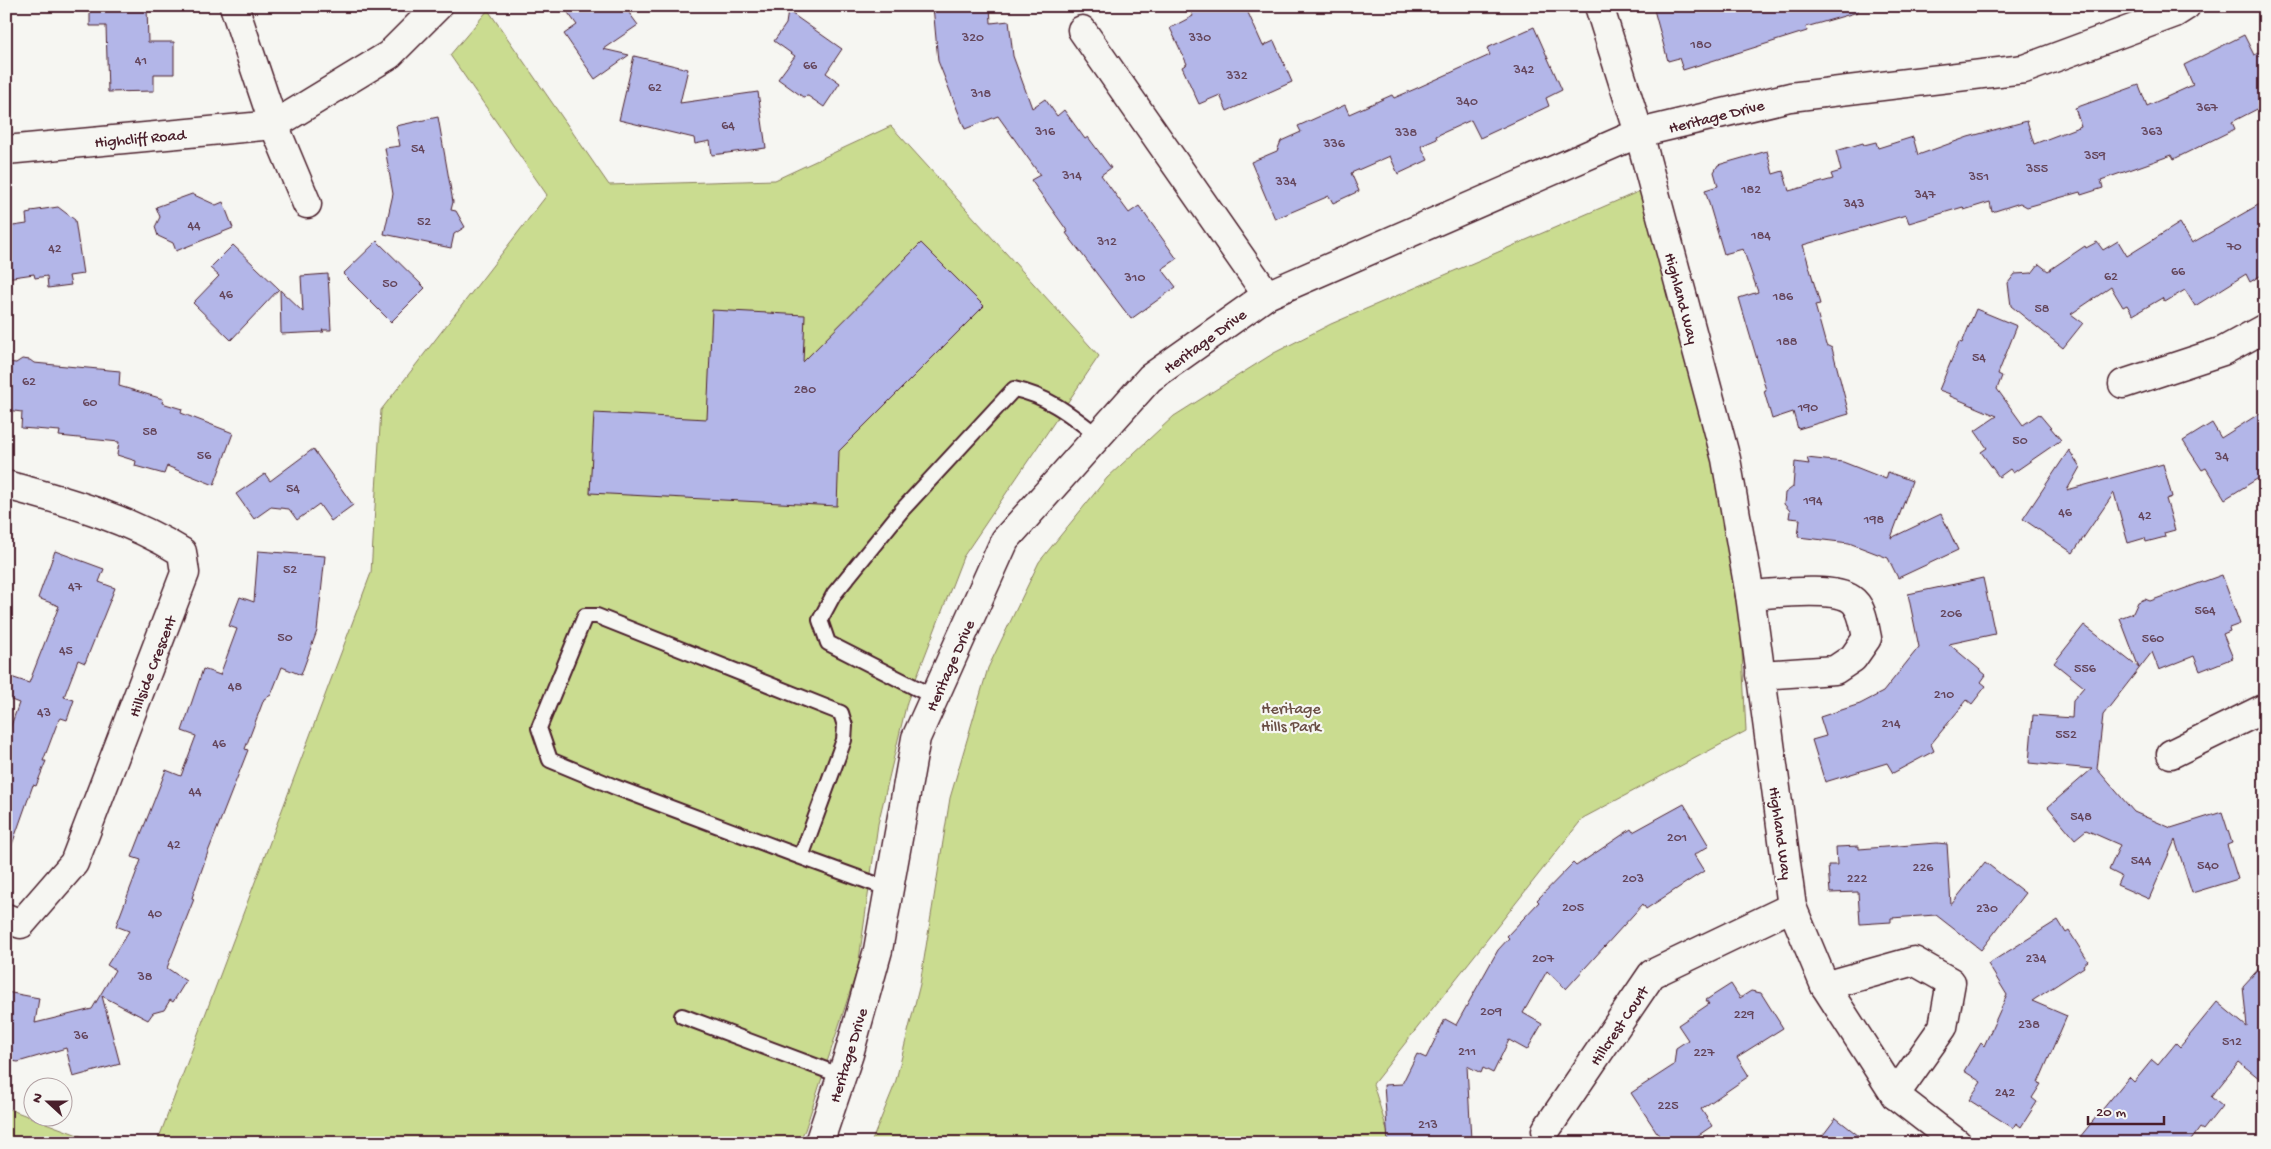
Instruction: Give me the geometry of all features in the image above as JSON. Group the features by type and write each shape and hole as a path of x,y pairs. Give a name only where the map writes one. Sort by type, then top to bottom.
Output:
{"street":[{"path":"234,6 274,125 307,204"},
{"name":"Highcliff Road","path":"6,150 274,125 390,55 438,6"},
{"name":"Highland Way","path":"1599,6 1639,133 1726,459 1750,595 1792,907 1825,986 1895,1095 1957,1143"},
{"name":"Heritage Drive","path":"820,1143 842,1076 878,950 916,738 1005,540 1150,378 1267,295 1639,133 1790,97 2024,69 2175,13 2186,6"},
{"path":"1082,30 1267,295"},
{"path":"2123,384 2223,350 2265,328"},
{"name":"Hillside Crescent","path":"6,485 78,504 162,540 182,552 185,573 74,863 21,924 6,918"},
{"path":"1750,595 1827,591 1852,599 1862,614 1867,638 1853,658 1835,670 1760,675"},
{"path":"2171,754 2265,708"},
{"name":"Hillcrest Court","path":"1546,1130 1652,974 1792,907"},
{"path":"1825,986 1914,961 1950,982 1943,1027 1895,1095"}],"lane":[{"path":"934,697 828,644 820,620 834,594 902,510 1014,389 1032,393 1060,406 1098,436"},
{"path":"801,857 844,740 845,726 841,713 596,616 585,616 539,728 550,760 615,787 801,857 889,889"},
{"path":"682,1016 842,1076"}],"green space":[{"path":"488,10 609,185 775,180 891,126 1099,356 963,557 907,702 878,824 858,967 805,1130 798,1143 157,1143 371,573 381,410 547,195 450,55"},
{"name":"Heritage Hills Park","path":"1640,191 1712,424 1738,573 1746,731 1583,818 1373,1084 1391,1143 871,1143 895,1084 920,984 950,798 988,668 1039,562 1107,478 1174,416 1274,353 1331,324"},
{"path":"6,1108 22,1114 22,1126 54,1126 99,1143 6,1143"}],"building":[{"path":"90,6 147,6 148,42 174,42 174,74 154,74 154,91 108,92 106,26 90,26"},
{"path":"563,6 624,6 638,25 603,49 629,55 595,79 564,34 577,25"},
{"path":"933,6 990,6 991,23 1009,21 1013,56 1032,108 1045,99 1057,116 1064,110 1085,139 1088,137 1111,168 1101,175 1129,213 1139,206 1177,259 1162,269 1176,287 1131,319 1066,233 1068,232 1031,180 1040,175 998,116 965,129 938,61"},
{"path":"1188,6 1245,6 1263,46 1274,41 1292,82 1227,111 1220,95 1199,104 1182,67 1187,64 1170,28 1193,16"},
{"path":"1653,6 1858,6 1858,12 1806,27 1807,31 1683,70 1679,58 1668,61"},
{"path":"788,11 842,49 826,73 840,83 824,107 808,96 803,97 778,79 795,56 774,41 786,24"},
{"path":"1534,27 1562,90 1546,98 1549,106 1480,138 1471,120 1436,136 1437,139 1421,146 1428,160 1398,174 1390,156 1351,173 1359,191 1333,203 1329,196 1275,219 1251,162 1277,151 1281,141 1301,132 1298,126 1345,105 1349,114 1392,95 1394,98 1490,55 1487,48"},
{"path":"2244,35 2254,55 2265,50 2265,105 2232,122 2235,129 2174,159 2172,155 2101,180 2103,188 2081,195 2080,192 2027,207 2020,203 1992,212 1990,202 1964,210 1963,207 1909,223 1906,215 1803,245 1820,304 1815,305 1826,345 1832,348 1849,414 1798,429 1793,412 1772,419 1764,391 1766,390 1739,298 1758,292 1743,249 1724,254 1705,190 1718,186 1714,172 1718,165 1767,151 1773,174 1783,171 1789,191 1833,179 1831,174 1841,171 1836,151 1863,143 1864,145 1876,142 1878,148 1913,137 1918,155 1968,137 2027,121 2034,144 2081,126 2075,108 2139,85 2147,106 2193,85 2184,65"},
{"path":"634,56 688,69 680,103 758,92 766,148 712,155 710,141 695,144 694,138 619,120"},
{"path":"438,117 453,202 451,210 456,211 465,227 454,234 451,248 384,234 393,194 385,148 400,146 396,126"},
{"path":"192,194 216,205 223,202 233,228 176,251 173,243 158,236 155,227 160,217 156,207"},
{"path":"2265,201 2265,273 2250,282 2246,274 2195,306 2185,290 2165,302 2162,298 2133,315 2127,305 2123,307 2111,287 2071,314 2083,323 2063,348 2011,306 2008,283 2015,274 2032,273 2039,264 2048,271 2085,246 2086,248 2097,242 2103,250 2118,241 2127,256 2180,223 2192,243"},
{"path":"58,207 75,220 83,274 69,276 71,285 48,288 47,276 35,278 34,274 6,278 6,227 27,224 26,214 31,213 31,211"},
{"path":"377,241 425,288 391,322 343,274"},
{"path":"921,243 984,306 839,451 837,506 590,493 594,413 707,419 712,310 805,315 803,362"},
{"path":"233,245 279,289 231,340 193,303 219,276 210,268"},
{"path":"328,274 331,330 281,334 280,290 303,312 301,276"},
{"path":"1976,309 2017,326 1998,374 2002,376 1997,389 2023,425 2039,414 2061,440 2013,473 2010,469 1999,477 1981,452 1987,448 1975,431 1997,416 1939,390 1959,342 1962,343"},
{"path":"22,359 30,360 34,363 120,371 119,386 163,399 162,403 182,409 181,413 233,433 214,485 167,466 164,474 135,466 136,461 117,455 119,442 59,436 60,431 21,428 22,412 6,410 6,362 16,363"},
{"path":"2265,410 2265,474 2225,499 2206,468 2202,470 2183,441 2212,423 2221,438"},
{"path":"313,449 353,505 331,521 319,504 297,520 289,509 271,507 254,519 236,494 265,474 270,481"},
{"path":"2069,450 2080,467 2067,490 2163,464 2172,497 2166,499 2175,530 2164,533 2165,537 2146,542 2145,538 2128,543 2114,493 2073,553 2023,519"},
{"path":"1807,458 1843,462 1886,479 1888,472 1912,481 1891,538 1941,514 1958,550 1898,578 1888,558 1849,543 1798,537 1800,519 1789,518 1790,511 1784,504 1785,493 1793,487 1795,462 1809,464"},
{"path":"55,551 104,569 99,582 115,588 85,663 78,660 64,697 74,700 67,720 61,718 57,724 43,761 46,761 36,786 33,785 9,853 6,853 6,740 19,703 6,698 6,689 11,677 29,683 59,606 38,598"},
{"path":"258,551 325,556 317,631 301,675 282,667 271,695 264,699 245,749 248,750 208,852 192,898 194,899 167,968 186,981 173,1002 170,1000 164,1010 153,1013 148,1020 102,996 120,1064 73,1077 66,1048 18,1062 6,1060 6,992 39,998 35,1023 92,1009 115,970 107,965 129,931 116,926 141,860 132,857 166,770 181,776 196,736 182,731 203,669 220,675 237,629 229,626 240,597 254,602"},
{"path":"2222,575 2240,624 2229,628 2230,631 2223,634 2233,658 2200,671 2194,656 2159,670 2152,652 2103,715 2097,769 2134,812 2171,828 2222,812 2232,843 2227,845 2238,879 2192,893 2175,840 2149,899 2117,885 2121,876 2109,870 2120,845 2086,830 2075,839 2048,807 2092,769 2029,763 2033,715 2072,718 2073,700 2084,687 2054,663 2084,625 2139,668 2120,618 2133,613 2138,602 2145,599 2150,601"},
{"path":"1983,578 1995,634 1949,644 1986,675 1981,682 1986,686 1972,704 1967,700 1931,744 1934,751 1893,773 1887,763 1825,782 1812,740 1826,736 1820,717 1860,704 1883,692 1919,647 1908,594"},
{"path":"1684,804 1709,846 1694,855 1704,871 1646,909 1643,904 1566,989 1547,971 1523,1013 1542,1024 1527,1050 1509,1040 1493,1073 1483,1068 1481,1073 1467,1066 1471,1140 1388,1143 1384,1085 1402,1084 1417,1054 1426,1058 1445,1019 1456,1025 1498,950 1509,938 1507,936 1539,902 1537,900 1573,863 1576,866 1631,829 1633,832"},
{"path":"1937,843 1947,844 1951,905 1985,862 2025,893 1981,950 1936,915 1891,918 1891,922 1860,924 1858,892 1830,893 1828,865 1837,865 1836,847 1859,846 1859,849"},
{"path":"2058,920 2066,933 2069,931 2088,961 2083,965 2084,967 2032,1001 2067,1016 2038,1083 2041,1084 2032,1098 2037,1102 2021,1127 2016,1123 2013,1128 1969,1100 1981,1082 1964,1071 1981,1043 1984,1046 2007,995 1988,964"},
{"path":"2265,962 2265,1083 2239,1062 2211,1097 2222,1106 2203,1130 2200,1128 2189,1143 2075,1143 2129,1077 2134,1082 2152,1060 2158,1065 2176,1043 2180,1047 2217,1002 2247,1027 2243,986"},
{"path":"1731,984 1740,998 1751,991 1761,993 1783,1028 1737,1057 1749,1076 1701,1109 1712,1126 1687,1143 1664,1143 1631,1093 1674,1065 1676,1048 1688,1040 1678,1025 1709,1004 1706,1000"},
{"path":"1836,1118 1868,1143 1817,1143"}]}
